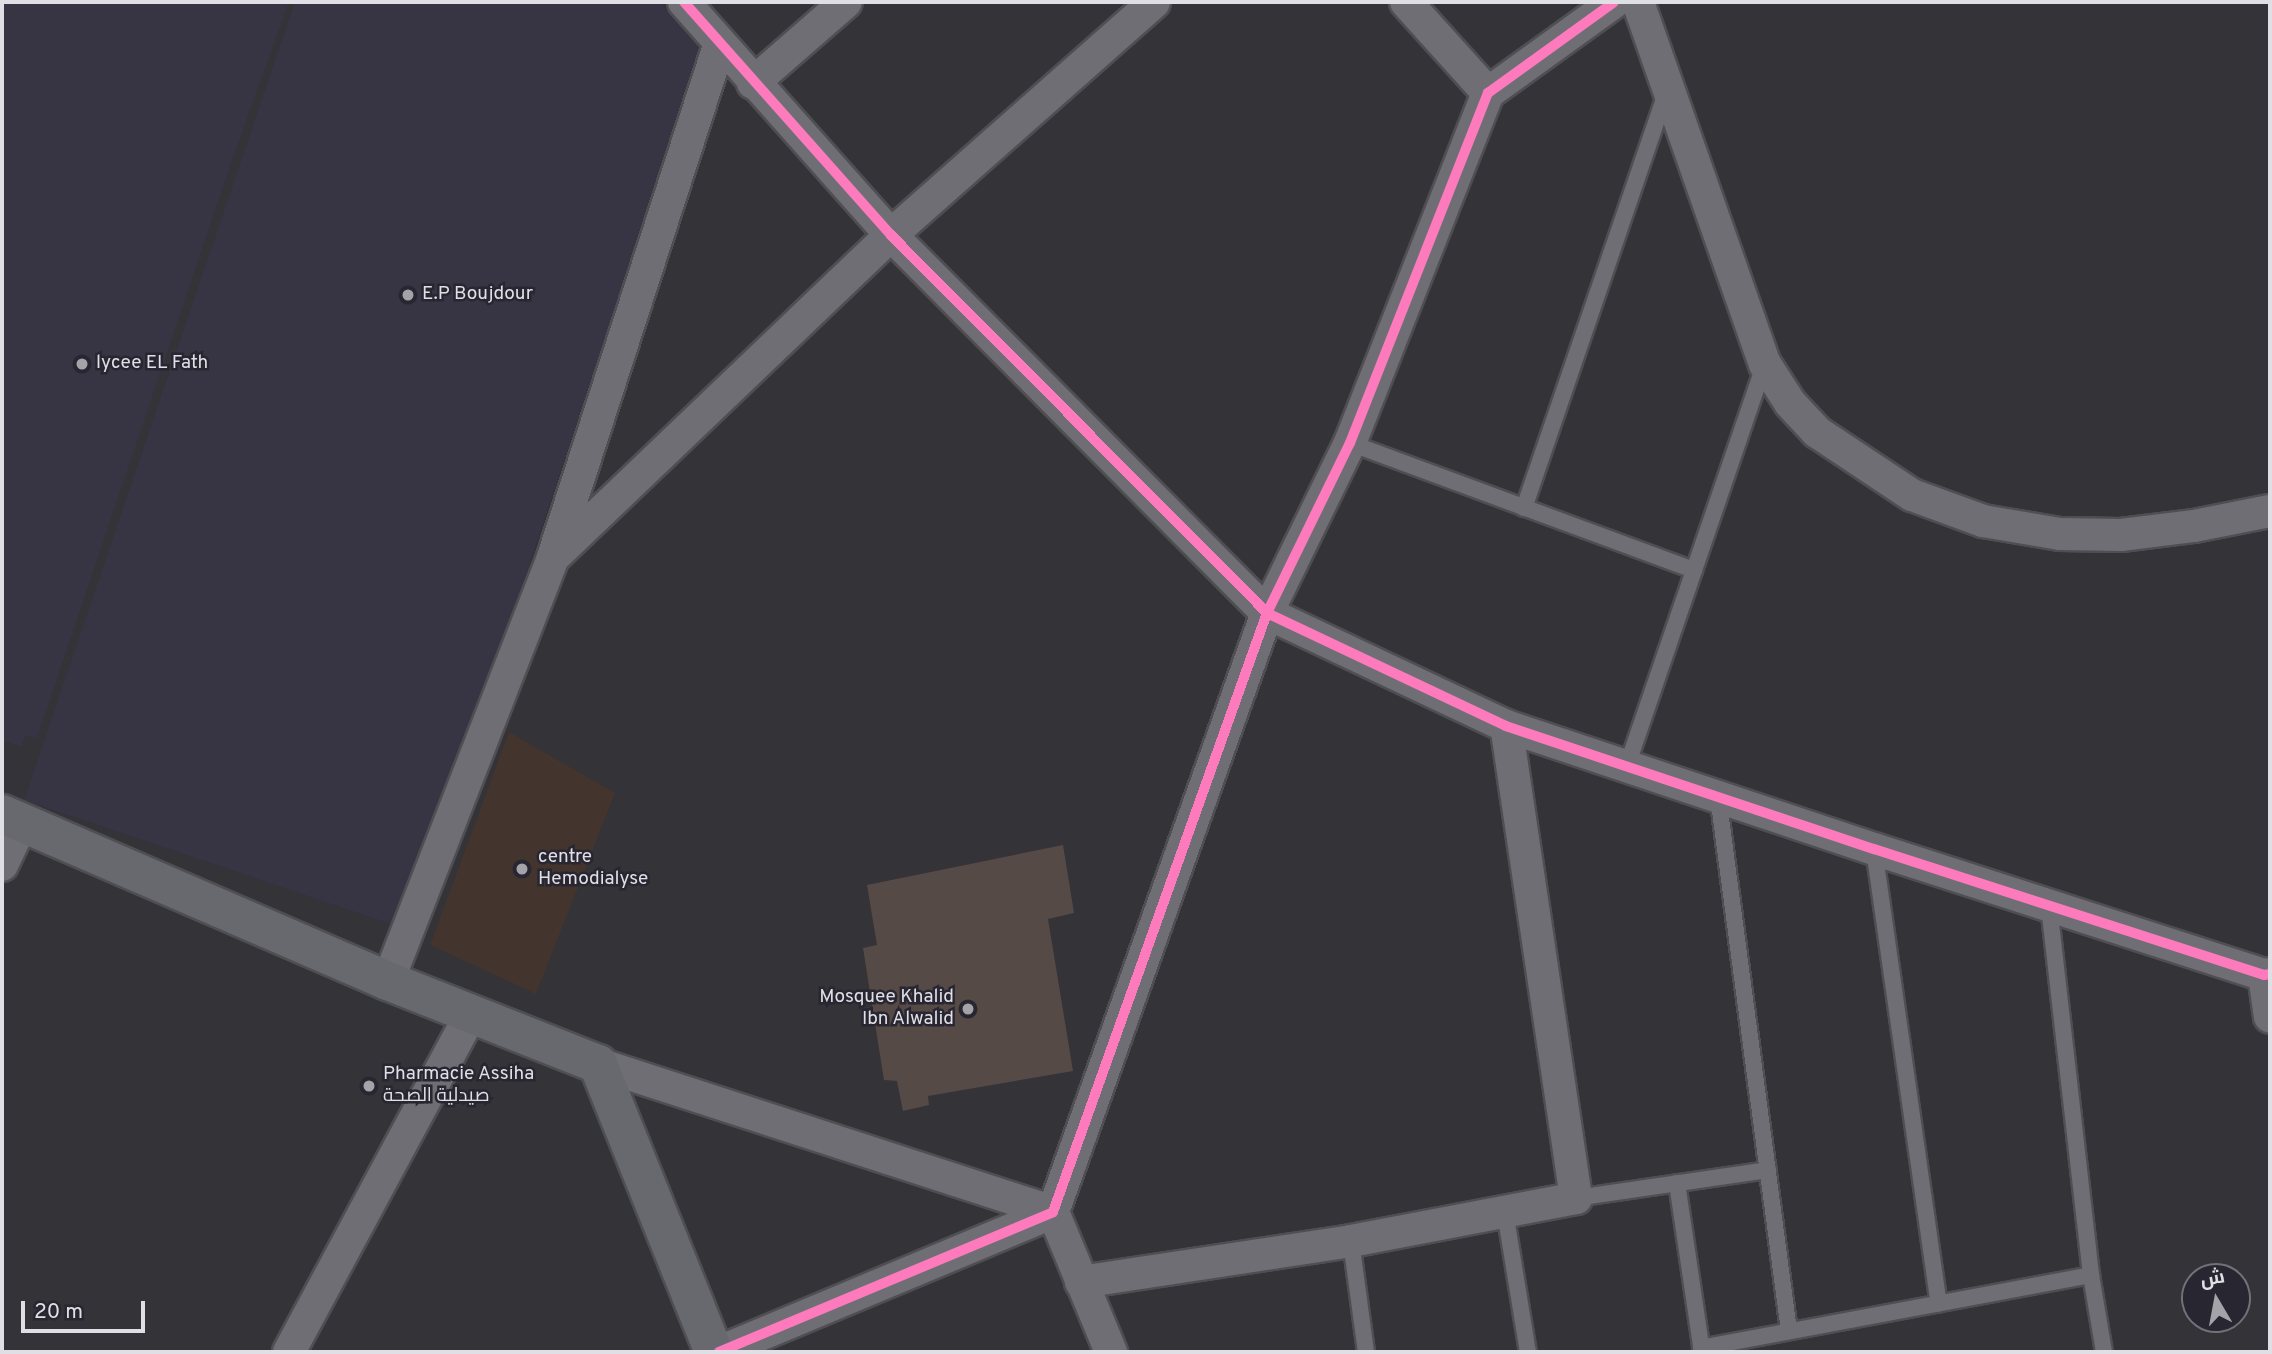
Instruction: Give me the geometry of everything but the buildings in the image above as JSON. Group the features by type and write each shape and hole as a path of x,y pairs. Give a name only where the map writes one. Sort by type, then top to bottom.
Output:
{"main road":[{"path":"12,818 470,1016 598,1064 714,1352"}],"street":[{"path":"684,2 753,83 891,235 1267,613 1506,726 1874,849 2267,975 2270,1017"},
{"path":"753,83 846,2"},
{"path":"1406,2 1488,93"},
{"path":"1111,1352 1053,1212 1267,613 1350,443 1488,93 1614,2"},
{"path":"1638,2 1765,364 1790,403 1817,432 1912,495 1983,521 2060,534 2121,535 2194,526 2270,511"},
{"path":"553,557 891,235 1151,3"},
{"path":"388,981 553,557 720,43"},
{"path":"1080,1282 1351,1241 1576,1198 1506,726"},
{"path":"2,865 12,818"},
{"path":"289,1352 470,1016"},
{"path":"598,1064 1053,1212"},
{"path":"719,1352 1053,1212"}],"lane":[{"path":"1524,508 1668,87"},
{"path":"1627,766 1765,364"},
{"path":"1350,443 1694,570"},
{"path":"1718,796 1789,1331"},
{"path":"1874,849 1939,1303"},
{"path":"2049,906 2091,1275 2104,1352"},
{"path":"1576,1198 1768,1170"},
{"path":"1678,1183 1702,1350 1789,1331 2091,1275"},
{"path":"1505,1212 1528,1352"},
{"path":"1351,1241 1366,1352"}],"shaded area":[{"name":"lycee EL Fath","path":"2,2 289,2 231,163 37,738 26,735 21,747 2,740"},
{"name":"E.P Boujdour","path":"295,2 659,2 704,47 406,929 24,800"},
{"name":"centre Hemodialyse","path":"509,732 615,793 536,994 430,945"}],"cycle path":[{"path":"684,2 891,235 1267,613 1506,726 1874,849 2264,975 2270,974"},
{"path":"719,1352 1053,1212 1267,613 1350,443 1488,93 1614,2"}],"place":[{"name":"E.P Boujdour","path":"408,295"},
{"name":"lycee EL Fath","path":"82,364"},
{"name":"centre Hemodialyse","path":"522,869"},
{"name":"Mosquee Khalid Ibn Alwalid","path":"968,1009"},
{"name":"Pharmacie Assiha صيدلية الصحة","path":"369,1086"}]}
